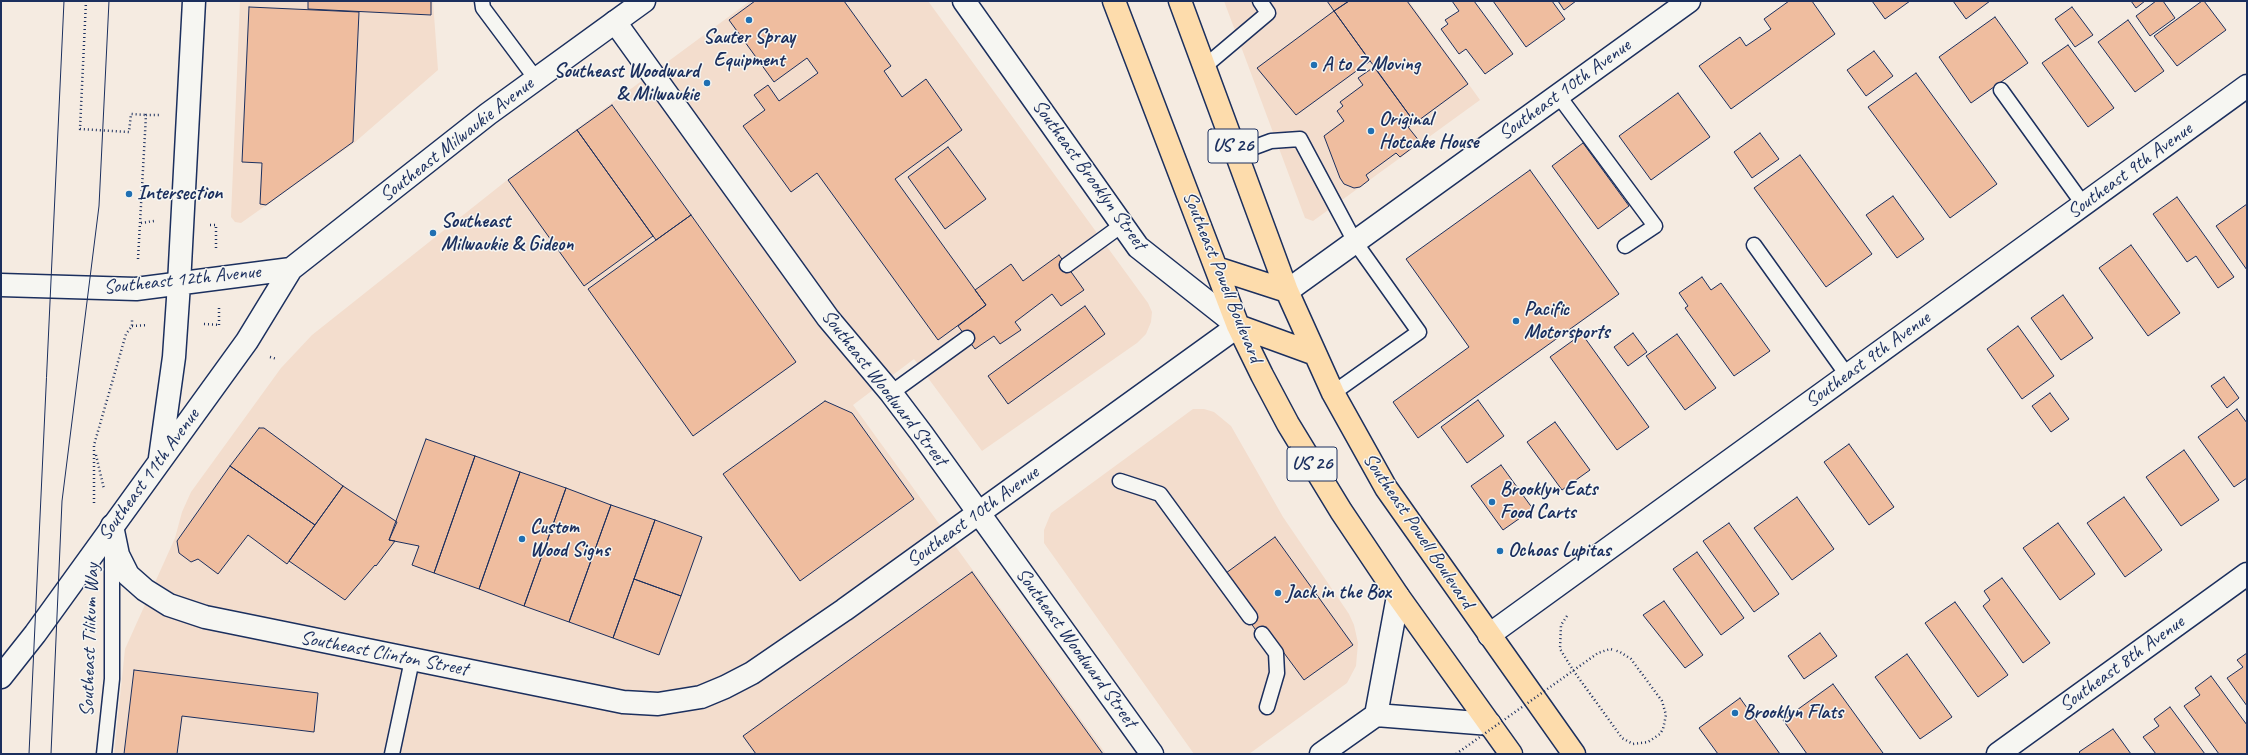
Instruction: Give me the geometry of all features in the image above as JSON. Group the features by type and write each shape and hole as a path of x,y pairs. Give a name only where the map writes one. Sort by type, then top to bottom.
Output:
{"main road":[{"name":"Southeast Powell Boulevard","path":"1180,1 1287,291 1332,394 1386,488 1488,635 1574,754"},
{"name":"Southeast Powell Boulevard","path":"1112,4 1238,326 1288,424 1340,512 1511,754"},
{"path":"1216,268 1287,291"},
{"path":"1238,326 1315,354"}],"street":[{"path":"160,461 174,357 189,115 194,1"},
{"name":"Southeast Milwaukie Avenue","path":"291,269 488,114 644,1"},
{"name":"Southeast Brooklyn Street","path":"964,1 1138,247 1238,326"},
{"name":"Southeast 10th Avenue","path":"1287,291 1689,1"},
{"name":"Southeast Woodward Street","path":"615,22 828,318 891,393 979,512 1152,754"},
{"name":"Southeast 9th Avenue","path":"1488,635 2247,86"},
{"name":"Southeast 12th Avenue","path":"1,285 136,289 291,269"},
{"name":"Southeast 11th Avenue","path":"1,678 247,341 291,269"},
{"name":"Southeast 10th Avenue","path":"701,697 725,688 752,673 844,610 1238,326"},
{"name":"Southeast Clinton Street","path":"112,526 118,555 128,575 145,590 169,606 205,617 623,702 658,704 701,697"},
{"name":"Southeast 8th Avenue","path":"1998,754 2247,574"},
{"path":"1376,715 1398,596"},
{"path":"1321,754 1376,715 1490,724"}],"lane":[{"path":"482,1 483,8 536,79"},
{"path":"1204,67 1268,13 1260,1"},
{"path":"2001,90 2083,204"},
{"path":"1558,95 1655,226 1624,246"},
{"path":"1236,154 1271,141 1300,139 1355,242 1419,332 1332,394"},
{"path":"1067,265 1122,225"},
{"path":"1754,245 1847,375"},
{"path":"891,393 967,338"},
{"path":"1120,481 1160,494 1250,617"},
{"name":"Southeast Tilikum Way","path":"104,754 112,679 112,526"},
{"path":"1262,634 1276,653 1277,673 1267,707"},
{"path":"392,754 412,660"}],"path":[{"path":"86,1 80,130 129,132 132,114 189,115"},
{"path":"136,289 146,115"},
{"path":"112,526 94,445 126,334 132,326 219,324 228,328 269,357 277,359"},
{"path":"1456,754 1598,653 1610,649 1620,652 1631,659 1664,707 1666,721 1660,734 1648,742 1633,744 1622,738 1560,649 1561,625 1572,612"}],"shaded area":[{"path":"240,1 433,1 438,70 354,143 241,223 235,222 231,217"},
{"path":"750,1 928,1 1148,303 1152,312 1151,322 1146,334 1137,343 982,451 914,359 853,405 1106,754 114,754 125,649 175,538 182,512 191,492 281,368 312,335 506,181"},
{"path":"1224,1 1409,1 1480,100 1313,221 1305,218"},
{"path":"1193,409 1204,409 1214,412 1231,426 1283,517 1349,614 1354,625 1358,643 1356,666 1347,683 1249,754 1194,754 1044,543 1044,530 1051,513"}],"building":[{"path":"308,1 431,1 431,15 308,9"},
{"path":"755,1 844,1 891,66 884,71 902,97 926,79 962,130 895,179 986,305 938,340 817,173 791,192 743,126 765,110 754,95 768,85 779,101 818,73 807,58 774,82 729,20"},
{"path":"1327,1 1349,1 1334,11"},
{"path":"1349,1 1407,1 1468,84 1415,123 1334,11"},
{"path":"1452,1 1474,1 1513,54 1485,74 1466,49 1459,54 1441,29 1448,24 1445,20 1459,11"},
{"path":"1493,1 1552,1 1565,19 1526,47"},
{"path":"1558,1 1576,1 1564,10"},
{"path":"1789,1 1812,1 1835,34 1731,109 1699,66 1740,37 1746,46 1771,29 1764,19"},
{"path":"1872,1 1910,1 1885,19"},
{"path":"1953,1 1990,1 1966,19"},
{"path":"2131,1 2145,1 2136,8"},
{"path":"2156,1 2163,1 2175,18 2150,36 2136,16"},
{"path":"2204,1 2226,30 2177,66 2154,36"},
{"path":"249,7 359,12 353,142 266,205 260,204 262,163 242,162"},
{"path":"2072,7 2093,35 2075,47 2055,19"},
{"name":"A to Z Moving","path":"1334,11 1370,61 1296,115 1257,68"},
{"path":"1995,17 2028,63 1971,103 1939,57"},
{"path":"2128,20 2164,71 2135,92 2098,42"},
{"path":"2068,45 2114,108 2088,127 2042,63"},
{"path":"1874,51 1893,76 1866,96 1847,70"},
{"name":"Original Hotcake House","path":"1374,67 1415,123 1408,127 1420,142 1400,157 1396,153 1366,175 1369,180 1360,187 1354,188 1344,184 1340,178 1324,136 1344,121 1337,111 1343,106 1340,102 1363,85 1358,78"},
{"path":"1916,73 1997,184 1950,218 1868,107"},
{"path":"1678,93 1710,137 1651,180 1619,136"},
{"path":"612,105 691,215 656,240 577,130"},
{"path":"577,130 653,236 584,286 508,180"},
{"path":"1760,133 1779,159 1752,178 1734,152"},
{"path":"1583,143 1629,206 1598,229 1552,166"},
{"path":"948,147 986,199 945,229 908,177"},
{"path":"1800,155 1872,254 1826,287 1754,188"},
{"name":"Pacific Motorsports","path":"1530,170 1619,294 1418,438 1393,402 1469,347 1406,259"},
{"path":"1893,196 1924,239 1897,258 1866,215"},
{"path":"2177,197 2234,277 2218,288 2196,256 2187,262 2153,214"},
{"path":"2247,204 2247,270 2216,226"},
{"path":"691,215 796,362 693,436 588,289"},
{"path":"2131,245 2180,313 2148,336 2099,268"},
{"path":"1059,255 1084,290 1061,306 1052,294 1015,322 1021,330 1000,344 994,336 975,349 958,326 986,305 975,290 1011,264 1023,281"},
{"path":"1702,277 1711,290 1721,283 1770,351 1734,376 1685,308 1688,306 1679,293"},
{"path":"2063,295 2093,338 2061,360 2031,318"},
{"path":"1085,306 1105,334 1008,404 988,376"},
{"path":"2018,326 2054,376 2022,399 1987,349"},
{"path":"1633,333 1647,352 1628,366 1614,347"},
{"path":"1582,334 1649,427 1617,450 1550,357"},
{"path":"1677,334 1716,388 1685,410 1646,356"},
{"path":"2224,377 2239,398 2227,408 2211,386"},
{"path":"2050,393 2069,419 2051,432 2032,406"},
{"path":"1478,400 1504,436 1467,463 1441,427"},
{"path":"825,401 852,413 914,499 800,581 723,474"},
{"path":"2237,409 2247,423 2247,478 2234,487 2198,437"},
{"path":"1555,422 1590,470 1562,490 1527,442"},
{"path":"259,428 264,428 343,486 315,525 230,466"},
{"path":"426,439 475,456 434,573 412,565 419,546 389,540"},
{"path":"1849,444 1894,507 1869,525 1824,462"},
{"path":"2184,450 2219,500 2181,526 2146,477"},
{"path":"475,456 520,472 479,589 434,573"},
{"path":"1501,465 1533,509 1503,530 1471,486"},
{"path":"230,466 315,525 287,564 248,535 218,574 198,559 191,562 179,553 177,541"},
{"name":"Custom Wood Signs","path":"520,472 566,488 524,606 479,589"},
{"path":"343,486 397,522 389,540 395,541 376,566 375,565 345,600 289,561"},
{"path":"566,488 611,505 569,622 524,606"},
{"path":"1797,497 1834,549 1792,580 1754,528"},
{"path":"2124,497 2162,550 2125,577 2087,523"},
{"path":"611,505 655,520 613,638 569,622"},
{"path":"655,520 702,537 681,596 634,579"},
{"path":"1729,523 1779,594 1754,612 1703,541"},
{"path":"2058,523 2095,574 2060,600 2023,548"},
{"name":"Jack in the Box","path":"1275,537 1353,645 1304,680 1267,630 1260,636 1248,619 1226,573"},
{"path":"1697,552 1744,618 1721,635 1673,569"},
{"path":"972,572 1103,754 756,754 743,736"},
{"path":"2002,578 2050,643 2023,663 1983,606 1990,600 1984,591"},
{"path":"634,579 681,596 659,655 613,638"},
{"path":"1664,601 1703,655 1685,668 1643,615"},
{"path":"1955,602 2008,675 1978,697 1925,623"},
{"path":"1820,633 1837,656 1804,679 1788,656"},
{"path":"2247,653 2247,706 2227,678 2243,667 2237,660"},
{"path":"1907,654 1952,717 1920,739 1875,677"},
{"path":"134,670 318,693 314,732 182,716 177,754 124,754"},
{"path":"2211,676 2247,725 2247,754 2219,754 2184,706 2200,695 2195,688"},
{"path":"1833,684 1883,753 1807,754 1783,720"},
{"name":"Brooklyn Flats","path":"1740,698 1780,754 1718,754 1699,728"},
{"path":"2170,707 2205,754 2156,754 2143,737 2159,726 2154,719"},
{"path":"2113,729 2131,754 2081,754 2079,752"}],"tram line":[{"path":"29,754 64,1"},
{"path":"51,754 62,501 99,206 109,1"}],"place":[{"name":"Sauter Spray Equipment","path":"749,20"},
{"name":"A to Z Moving","path":"1314,65"},
{"name":"Southeast Woodward & Milwaukie","path":"707,83"},
{"name":"Original Hotcake House","path":"1371,131"},
{"name":"Intersection","path":"129,194"},
{"name":"Southeast Milwaukie & Gideon","path":"433,233"},
{"name":"Pacific Motorsports","path":"1516,321"},
{"name":"Brooklyn Eats Food Carts","path":"1492,502"},
{"name":"Custom Wood Signs","path":"522,539"},
{"name":"Ochoas Lupitas","path":"1500,551"},
{"name":"Jack in the Box","path":"1278,593"},
{"name":"Brooklyn Flats","path":"1735,713"}]}
